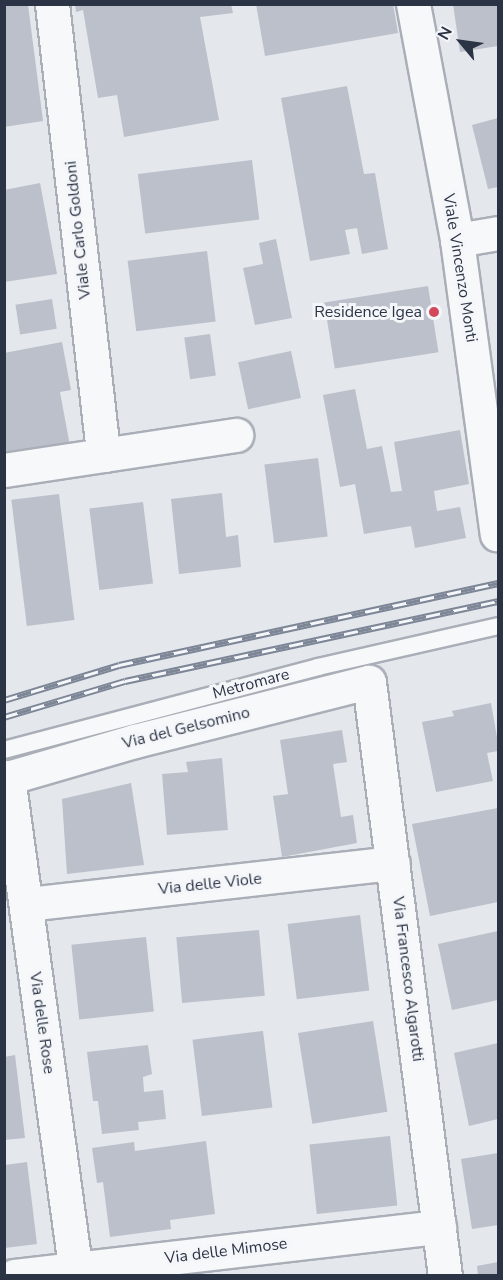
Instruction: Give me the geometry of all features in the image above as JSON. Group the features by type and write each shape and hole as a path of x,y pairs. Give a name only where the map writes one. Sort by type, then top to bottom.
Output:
{"street":[{"name":"Viale Carlo Goldoni","path":"52,4 103,455"},
{"name":"Viale Vincenzo Monti","path":"413,4 457,240 497,534"},
{"path":"457,240 498,233"},
{"path":"4,470 236,435"},
{"name":"Via del Gelsomino","path":"6,769 135,741 369,682"},
{"name":"Via Francesco Algarotti","path":"369,682 444,1275"},
{"name":"Via delle Rose","path":"6,769 27,904 75,1269"},
{"name":"Via delle Viole","path":"27,904 393,863"},
{"name":"Via delle Mimose","path":"14,1275 439,1227"}],"lane":[{"name":"Metromare","path":"6,769 318,667 498,626"}],"building":[{"path":"75,4 231,4 233,13 200,17 219,120 124,137 117,95 98,98 83,10 76,12"},
{"path":"256,4 393,4 398,33 265,56"},
{"path":"453,4 498,4 498,46 460,52"},
{"path":"4,5 28,5 43,121 4,127"},
{"path":"347,86 364,174 375,173 388,249 362,254 357,228 345,230 350,254 310,261 281,98"},
{"path":"498,118 498,187 488,189 472,125"},
{"path":"252,160 259,220 145,234 138,174"},
{"path":"40,183 57,274 4,282 4,190"},
{"path":"276,239 292,318 255,325 243,268 263,264 259,243"},
{"path":"207,251 216,321 136,331 128,261"},
{"path":"428,286 438,352 335,369 324,302"},
{"path":"52,299 57,329 20,334 15,305"},
{"path":"210,334 216,376 190,379 184,338"},
{"path":"62,342 71,390 60,392 70,446 4,458 4,353"},
{"path":"291,351 301,398 248,409 238,362"},
{"path":"355,389 367,449 382,446 391,492 402,491 394,442 460,430 469,484 434,491 437,511 460,507 466,538 415,548 411,526 364,534 355,484 340,487 323,395"},
{"path":"318,458 328,536 274,543 264,465"},
{"path":"222,493 226,537 238,535 241,567 179,574 171,499"},
{"path":"59,494 74,620 27,626 11,500"},
{"path":"143,502 153,583 99,590 89,509"},
{"path":"491,703 498,743 498,751 487,753 493,781 436,792 422,722 454,716 452,711"},
{"path":"342,730 347,762 333,764 341,817 353,815 357,843 282,857 273,796 288,794 280,740"},
{"path":"222,758 228,830 167,835 162,774 188,772 186,762"},
{"path":"131,783 144,865 67,874 62,799"},
{"path":"498,808 498,902 430,916 412,824"},
{"path":"360,915 369,990 297,999 288,924"},
{"path":"259,930 265,996 182,1003 176,937"},
{"path":"498,931 498,1000 452,1010 438,944"},
{"path":"146,937 154,1012 79,1019 71,945"},
{"path":"373,1021 387,1112 312,1124 298,1033"},
{"path":"263,1031 272,1107 202,1116 193,1040"},
{"path":"498,1043 498,1119 469,1126 454,1053"},
{"path":"148,1045 152,1074 143,1077 144,1092 163,1090 166,1119 138,1122 139,1130 102,1134 98,1101 93,1101 87,1052"},
{"path":"15,1055 25,1138 4,1140 4,1057"},
{"path":"390,1136 397,1206 317,1214 309,1144"},
{"path":"206,1141 215,1214 170,1220 171,1229 110,1237 103,1182 97,1183 92,1148 134,1142 135,1151"},
{"path":"498,1153 498,1225 472,1229 461,1159"},
{"path":"27,1162 37,1244 5,1248 5,1165"},
{"path":"498,1262 498,1276 478,1276 477,1266"}],"railway":[{"path":"4,700 119,665 498,583"},
{"path":"4,717 125,681 498,601"}],"place":[{"name":"Residence Igea","path":"434,312"}]}
